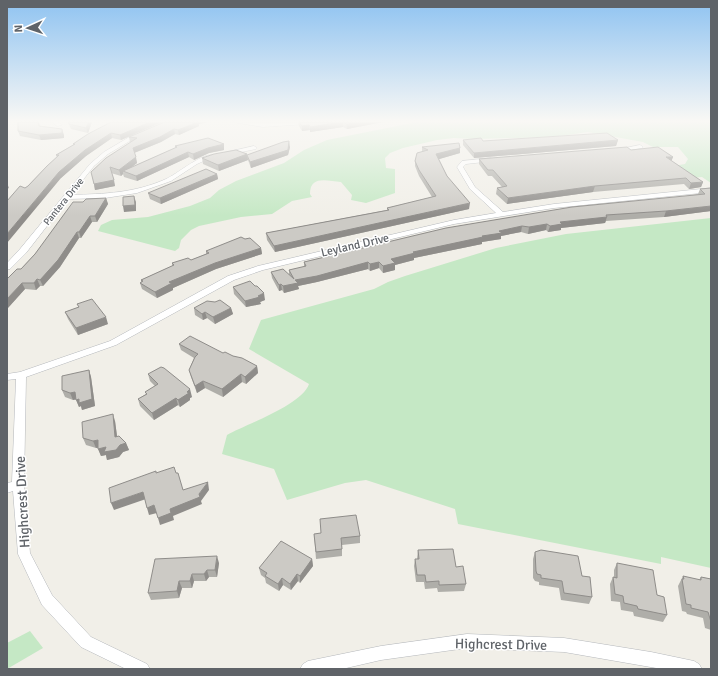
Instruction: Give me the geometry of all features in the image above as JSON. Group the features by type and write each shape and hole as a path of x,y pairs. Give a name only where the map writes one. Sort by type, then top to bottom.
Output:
{"street":[{"name":"Pantera Drive","path":"7,267 23,250 92,165 105,154"},
{"path":"67,196 105,196 134,192 169,180 195,163 225,154"},
{"path":"495,160 464,162 460,167 472,188 501,214"},
{"name":"Leyland Drive","path":"7,377 21,375 113,343 231,278 261,268 454,222 554,206 711,190"},
{"name":"Highcrest Drive","path":"21,375 12,487 24,554 47,600 86,642 142,669"},
{"name":"Highcrest Drive","path":"308,669 381,653 467,641 564,645 651,659 694,669"}],"green space":[{"path":"299,154 389,154 385,158 386,168 395,169 395,193 366,203 351,200 352,195 341,182 320,180 313,184 311,188 310,194 312,197 292,201 272,214 241,217 199,226 191,230 181,240 179,248 175,251 98,231 101,225 112,220 148,217 190,206 210,198 219,190 236,181 284,163"},
{"path":"683,154 711,154 711,183 702,177 692,178 673,166 685,164 688,159"},
{"path":"711,218 711,568 661,557 661,564 458,524 455,509 366,480 345,483 287,500 274,469 222,454 227,435 285,406 304,392 309,384 249,349 261,320 374,289 405,276 496,248 566,234"},
{"path":"30,631 43,648 7,669 7,643"}],"building":[{"path":"59,154 81,154 59,172 7,234 7,201 20,186 25,188 28,186 59,155 56,155"},
{"path":"113,154 135,154 136,157 119,170 110,167 114,180 94,184 91,172"},
{"path":"162,154 185,154 136,176 123,171"},
{"path":"214,154 247,154 218,165 202,158"},
{"path":"251,154 277,154 250,162 247,155"},
{"path":"417,154 438,154 436,154 447,176 470,203 274,246 266,233 389,210 387,208 436,196 419,170 415,161"},
{"path":"546,154 668,154 673,157 666,157 703,182 691,183 686,178 595,186 508,198 497,188 507,186 493,170 488,170 479,159"},
{"path":"206,169 217,174 160,198 148,193"},
{"path":"711,188 711,206 606,215 607,217 560,222 562,224 550,226 547,224 529,227 522,226 499,231 502,233 482,236 483,237 413,252 415,253 391,259 395,263 383,266 379,262 370,264 368,262 317,276 295,280 298,283 283,286 281,284 279,285 271,272 283,269 294,279 289,270 306,266 304,262 446,228 572,207 705,194 700,189"},
{"path":"134,196 135,205 123,206 123,197"},
{"path":"106,198 95,216 90,216 58,260 40,280 37,279 34,283 22,283 7,299 7,279 17,269 21,269 35,254 73,202 83,202 86,199"},
{"path":"241,237 245,239 250,238 261,248 215,263 169,282 172,283 155,292 140,283 143,281 141,280 174,265 172,263 188,258 191,260 209,253 206,251"},
{"path":"250,281 264,293 258,296 260,297 245,301 233,287"},
{"path":"92,299 106,317 76,328 65,312 79,307 77,304"},
{"path":"220,300 231,308 213,317 205,312 202,314 194,308 207,301 215,302"},
{"path":"190,336 223,353 225,352 242,358 257,366 245,377 241,374 222,389 203,381 195,386 189,370 198,354 179,344"},
{"path":"161,367 190,389 187,392 189,393 178,400 176,398 152,413 138,399 147,394 145,392 158,384 148,374"},
{"path":"89,370 92,399 79,403 79,399 76,400 75,392 70,393 62,390 62,376"},
{"path":"113,414 115,437 119,436 126,443 120,445 116,450 104,452 106,447 98,449 98,440 93,441 83,438 82,422"},
{"path":"174,467 176,473 178,473 183,490 208,482 199,494 200,497 170,509 171,513 158,518 154,505 147,508 143,492 111,503 109,488 156,471 156,473"},
{"path":"356,515 360,536 341,538 342,549 316,552 314,534 321,533 320,519"},
{"path":"281,541 312,559 300,576 297,574 290,584 282,578 278,584 265,576 267,573 259,568"},
{"path":"453,549 456,567 463,566 466,584 439,585 439,581 426,582 425,575 417,575 415,559 419,559 418,550"},
{"path":"541,550 578,556 582,576 590,577 592,597 564,593 562,581 541,578 541,575 537,574 536,571 535,552"},
{"path":"217,556 215,570 207,570 204,574 192,574 190,581 179,581 177,591 148,593 155,559"},
{"path":"617,563 653,570 657,595 664,597 667,615 638,609 637,606 624,603 623,596 615,594 613,577 617,578"},
{"path":"683,576 701,580 701,577 711,579 711,622 708,612 691,608 691,605 686,604 682,579 684,579"}]}
